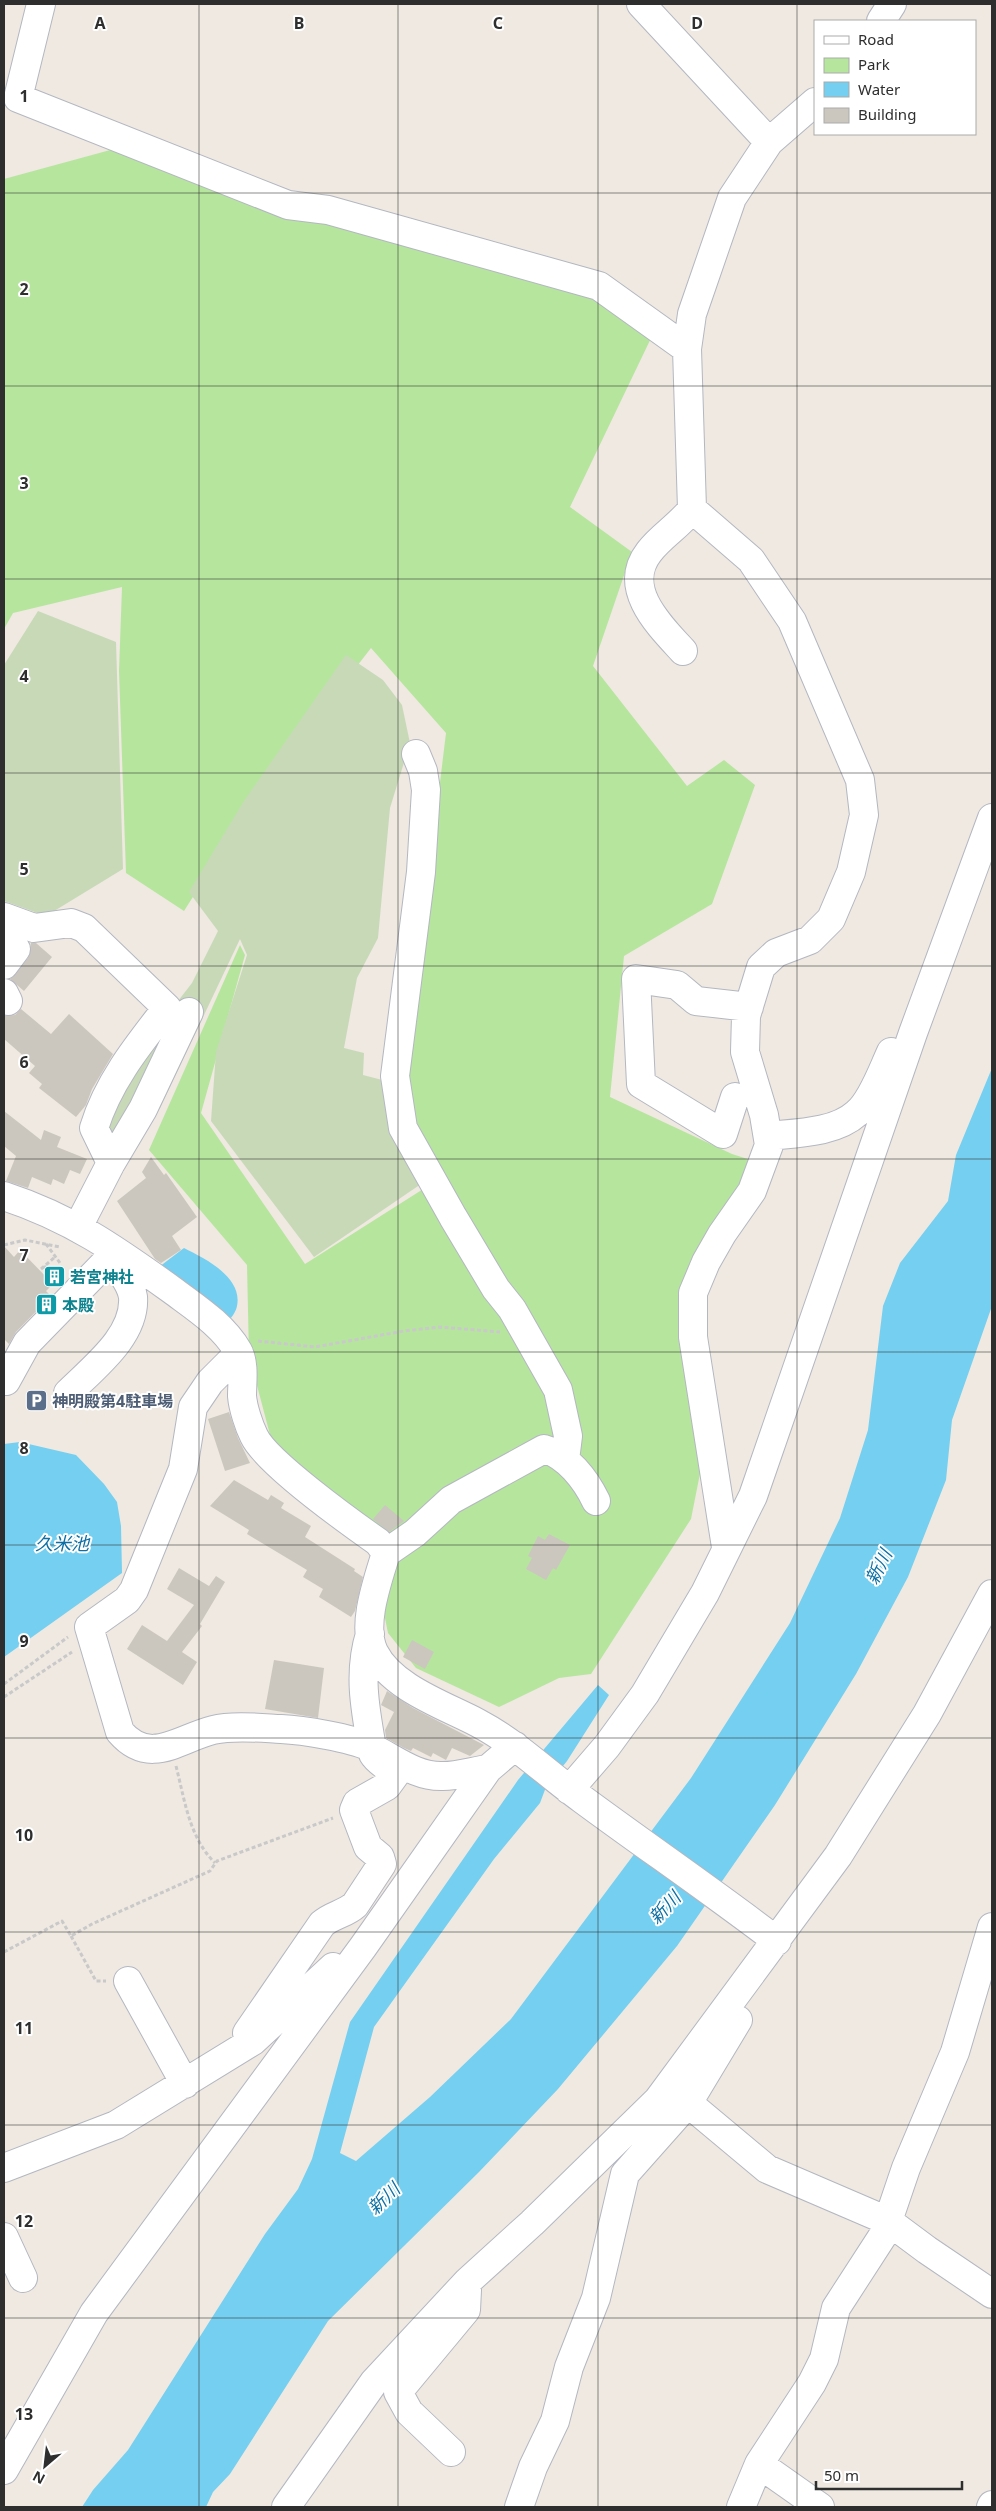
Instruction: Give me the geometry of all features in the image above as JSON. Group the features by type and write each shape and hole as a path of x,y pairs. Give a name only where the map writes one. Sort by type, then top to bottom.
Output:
{"street":[{"path":"40,4 18,98 288,205 328,210 599,286 687,349"},
{"path":"641,4 769,142"},
{"path":"882,20 892,4"},
{"path":"683,651 652,617 642,597 639,572 649,552 682,523 692,509 687,349 692,314 732,198 769,142 814,103"},
{"path":"692,509 751,560 792,621 860,780 864,815 852,872 831,919 810,940 776,953 761,967 746,1016 745,1052 764,1116 769,1145 752,1191 722,1234 706,1262 693,1293 693,1337 726,1547"},
{"path":"416,754 423,770 426,790 420,872 395,1076 403,1128 558,1390 568,1436 565,1460"},
{"path":"570,1790 607,1746 645,1694 705,1593 726,1547 754,1496 913,1033 992,818"},
{"path":"4,917 34,928 70,923 84,928 167,1008 128,1056 100,1109 94,1128 111,1163"},
{"path":"4,932 16,949 12,958 4,965"},
{"path":"736,1097 723,1134 641,1084 636,979 677,986 696,1001 749,1007"},
{"path":"78,1226 111,1163 143,1109 189,1012"},
{"path":"768,1136 841,1124 859,1112 892,1050 913,1033"},
{"path":"4,1196 41,1208 78,1226 97,1259 124,1275 133,1296 131,1316 110,1352 68,1393"},
{"path":"97,1259 208,1318 246,1347"},
{"path":"6,1381 28,1343 97,1259"},
{"path":"246,1347 242,1398 254,1437 270,1457 378,1542 386,1553"},
{"path":"246,1347 210,1382 193,1407 183,1469 134,1590 127,1600 89,1627 120,1732 132,1743 154,1749 171,1747 213,1730 232,1728 282,1729 371,1747 412,1770 443,1776 488,1769 522,1753"},
{"path":"596,1501 591,1490 565,1460 556,1452 544,1449 451,1500 415,1533 386,1553 372,1604 371,1633 373,1650 383,1667 396,1680 481,1724 771,1936"},
{"path":"286,2507 374,2382 468,2281 532,2223 658,2100 753,1974 771,1936 838,1856 922,1722 992,1594"},
{"path":"239,2048 252,2025 322,1924 355,1906 382,1864 380,1856 368,1847 354,1810 357,1803 387,1786 395,1775 390,1768 376,1760 371,1747 362,1681 364,1656 371,1633"},
{"path":"4,2470 94,2313 363,1947 488,1769"},
{"path":"741,2507 760,2464 812,2383 824,2358 836,2308 890,2222 906,2168 955,2052 992,1927"},
{"path":"4,2168 116,2125 185,2084 239,2048 253,2041 344,1958 363,1947"},
{"path":"518,2507 533,2468 555,2421 570,2367 596,2298 626,2174 688,2103 748,2004 753,1974"},
{"path":"128,1981 185,2084"},
{"path":"688,2103 767,2170 890,2222 992,2294"},
{"path":"4,2237 23,2278"},
{"path":"451,2452 409,2412 398,2392 466,2310 468,2281"},
{"path":"760,2464 820,2507"}],"path":[{"path":"4,1244 25,1240 97,1259"},
{"path":"46,1244 55,1257"},
{"path":"50,1272 43,1268 55,1257 97,1259"},
{"path":"246,1347 316,1346 440,1327 527,1336"},
{"path":"4,1684 58,1644 89,1627"},
{"path":"4,1697 74,1651 97,1653"},
{"path":"171,1747 191,1826 202,1850 215,1863"},
{"path":"71,1936 92,1924 210,1872 215,1863 354,1810"},
{"path":"4,1952 62,1922 96,1980 128,1981"}],"green space":[{"path":"125,146 584,289 653,334 570,507 632,552 593,666 687,786 724,760 755,785 712,904 624,956 610,1097 732,1154 760,1163 681,1292 707,1438 691,1519 591,1674 559,1678 499,1707 416,1668 388,1633 380,1594 392,1543 274,1450 249,1355 247,1265 149,1150 240,945 245,955 201,1113 305,1264 428,1186 402,1095 446,733 371,648 260,791 184,911 126,873 119,671 122,587 13,613 4,629 4,179"},
{"path":"38,611 116,642 123,869 46,916 4,901 4,665"},
{"path":"346,655 383,680 402,705 410,743 390,808 378,938 357,978 344,1048 364,1053 363,1075 390,1082 421,1184 314,1257 211,1121 216,1052 247,955 240,939 160,1108 108,1147 100,1128 129,1064 192,983 218,931 189,892 244,801"}],"water":[{"name":"新川","path":"992,1068 992,1306 952,1420 946,1480 908,1577 856,1674 775,1805 677,1946 558,2089 479,2172 328,2321 230,2474 213,2492 206,2507 82,2507 93,2490 128,2450 265,2234 298,2189 312,2159 350,2022 518,1780 598,1685 609,1695 567,1761 546,1787 540,1803 494,1859 374,2027 340,2153 356,2161 430,2097 511,2019 691,1778 790,1623 840,1518 868,1430 883,1306 900,1263 948,1201 956,1155"},
{"path":"184,1248 211,1263 234,1286 237,1306 227,1323 159,1267"},
{"name":"久米池","path":"20,1442 76,1455 104,1484 117,1502 121,1526 122,1573 4,1657 4,1444"}],"building":[{"path":"31,943 36,943 52,957 24,991 10,979 28,958"},
{"path":"21,1009 51,1034 69,1014 113,1054 92,1089 86,1105 76,1117 39,1088 42,1084 29,1073 35,1066 4,1039 4,1016 15,1015"},
{"path":"4,1111 41,1140 44,1130 61,1137 57,1147 87,1159 80,1174 70,1170 64,1184 53,1179 51,1185 32,1177 28,1188 6,1181 16,1156 4,1146"},
{"path":"151,1157 164,1175 166,1173 197,1217 172,1236 181,1250 161,1263 155,1259 117,1201 146,1178 142,1172"},
{"path":"4,1246 14,1257 20,1250 53,1284 46,1291 51,1296 16,1332 9,1344 4,1339"},
{"path":"229,1412 238,1438 250,1463 225,1471 208,1419"},
{"path":"234,1480 268,1500 271,1495 284,1503 281,1508 311,1526 305,1537 355,1569 354,1571 363,1577 355,1611 351,1617 319,1597 323,1589 303,1577 307,1570 247,1534 249,1530 210,1506"},
{"path":"385,1505 404,1521 389,1532 373,1519"},
{"path":"549,1534 570,1545 556,1570 553,1568 546,1580 526,1569 532,1558 528,1556 538,1536 545,1540"},
{"path":"179,1568 209,1586 216,1576 225,1582 200,1624 202,1626 182,1652 197,1662 183,1685 127,1649 142,1625 167,1641 194,1605 167,1589"},
{"path":"412,1640 434,1652 425,1669 403,1657"},
{"path":"274,1660 324,1668 318,1718 265,1709"},
{"path":"387,1691 413,1708 484,1745 470,1756 452,1748 446,1760 433,1753 431,1757 413,1748 411,1751 386,1738 385,1730 394,1712 381,1705"}],"place":[{"name":"若宮神社","path":"54,1277"},
{"name":"本殿","path":"46,1305"},
{"name":"神明殿第4駐車場","path":"36,1401"}]}
